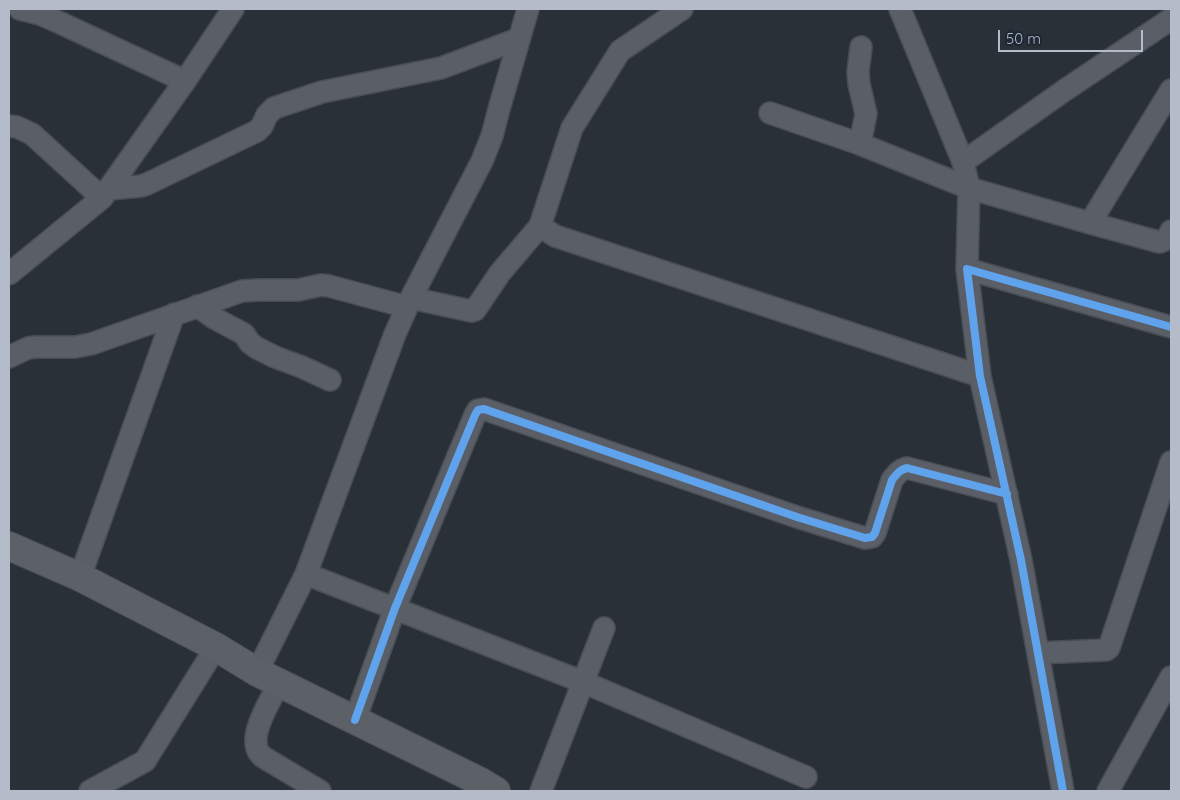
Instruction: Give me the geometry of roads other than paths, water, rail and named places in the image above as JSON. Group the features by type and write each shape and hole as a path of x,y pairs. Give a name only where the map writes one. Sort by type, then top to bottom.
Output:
{"main road":[{"path":"9,546 80,577 216,647 268,678 496,791"}],"street":[{"path":"20,9 54,20 185,81"},
{"path":"9,274 106,194 233,9"},
{"path":"320,791 263,757 258,751 256,738 268,678 395,334 482,161 492,136 528,9"},
{"path":"9,357 36,346 91,344 242,291 298,290 321,285 409,303 470,311 475,310 500,273 540,226 572,128 620,51 682,9"},
{"path":"900,9 963,162 969,188 966,270 980,376 1021,560 1063,791"},
{"path":"963,162 1065,90 1171,19"},
{"path":"106,194 147,184 243,138 260,128 274,108 322,92 441,68 518,39"},
{"path":"860,144 866,114 858,84 861,47"},
{"path":"1090,223 1171,90"},
{"path":"770,113 860,144 969,188 1159,242 1163,242 1171,231"},
{"path":"9,126 32,134 106,194"},
{"path":"540,226 555,236 980,376"},
{"path":"966,270 1171,327"},
{"path":"197,306 214,318 244,334 250,343 257,348 275,358 302,367 330,380"},
{"path":"80,577 174,314"},
{"path":"355,720 395,608 478,410 484,410 865,538 872,537 892,480 902,469 907,468 1007,494"},
{"path":"1038,653 1106,650 1109,648 1171,462"},
{"path":"306,574 583,682 806,777"},
{"path":"541,791 604,628"},
{"path":"90,791 145,761 216,647"},
{"path":"1108,791 1171,677"}]}
